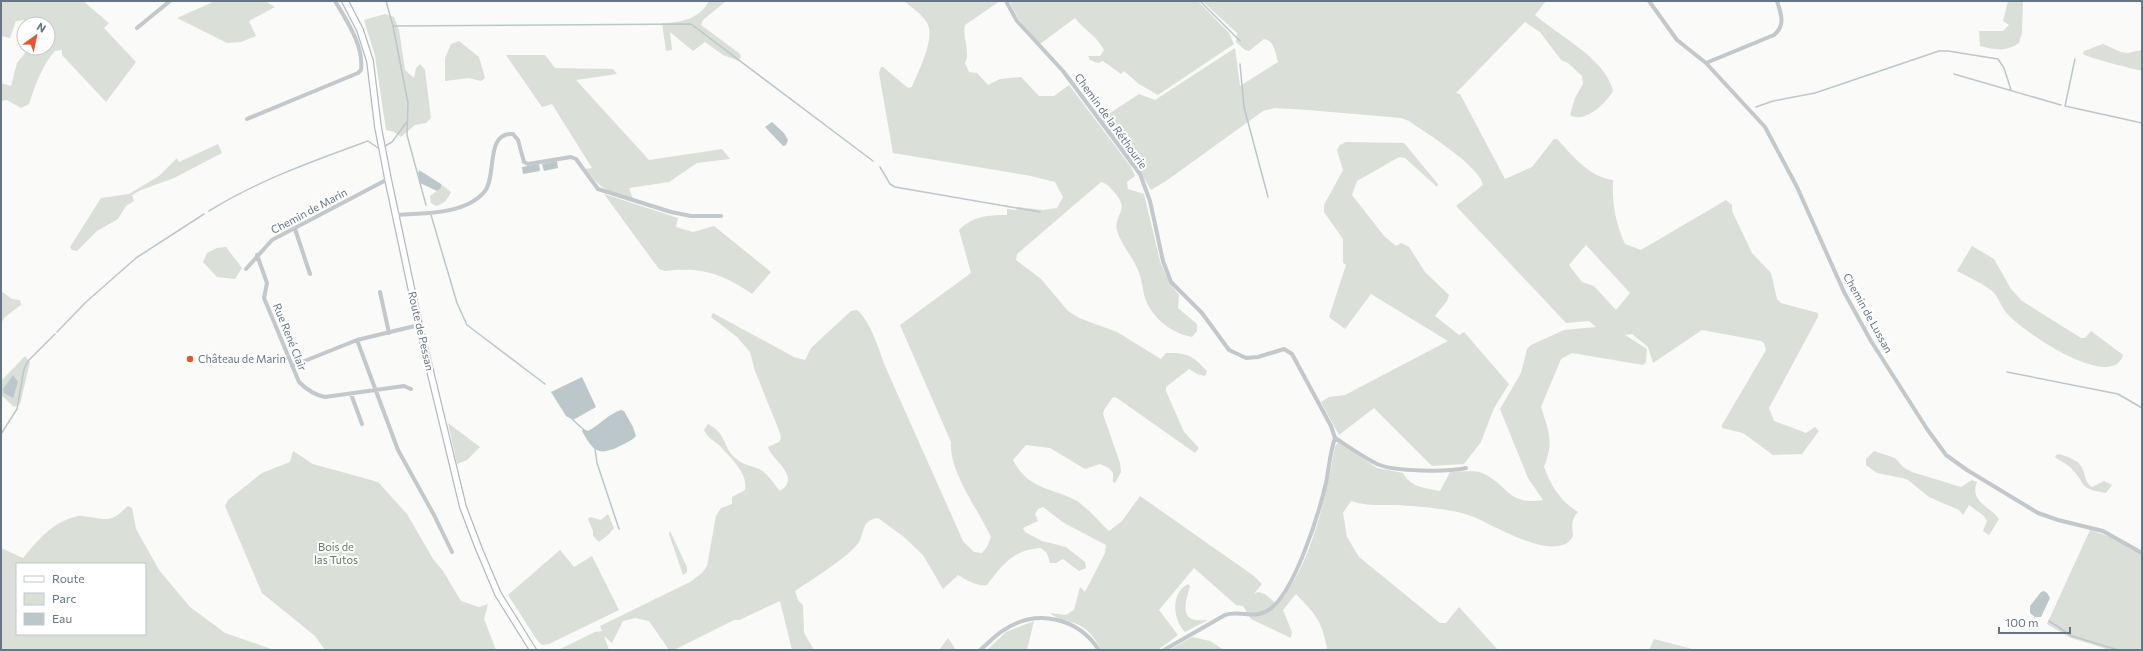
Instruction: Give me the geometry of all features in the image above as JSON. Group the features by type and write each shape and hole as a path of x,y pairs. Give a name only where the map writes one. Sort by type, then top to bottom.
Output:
{"main road":[{"name":"Route de Pessan","path":"345,1 360,30 370,61 378,127 395,215 419,325 457,485 471,531 498,594 533,650"}],"street":[{"path":"137,28 170,1"},
{"path":"247,119 358,73 361,70 360,50 335,1"},
{"name":"Chemin de la Réthourie","path":"1006,1 1017,20 1063,71 1140,174 1150,201 1163,261 1171,282 1202,313 1229,350 1246,358 1258,357 1284,349 1292,354 1331,426 1335,438"},
{"name":"Chemin de Lussan","path":"1650,1 1677,40 1706,63 1765,128 1798,187 1844,292 1875,347 1927,429 1946,455 1967,470 2038,513 2058,520 2103,531 2142,553"},
{"path":"1706,63 1779,32 1783,22 1777,1"},
{"path":"395,215 433,212 461,207 480,196 489,184 495,143 504,134 513,134 518,140 524,162 528,164 570,157 576,159 598,189 671,212 691,216 721,216"},
{"name":"Chemin de Marin","path":"246,269 272,240 388,180"},
{"path":"295,229 310,274"},
{"name":"Rue René Clair","path":"257,255 267,283 264,298 299,382 310,392 325,396 375,391 404,386 411,389"},
{"path":"380,292 389,333"},
{"path":"292,366 357,340 419,325"},
{"path":"357,340 398,450 434,515 452,552"},
{"path":"351,394 362,424"},
{"path":"1164,650 1225,615 1234,612 1263,613 1268,611 1279,600 1304,553 1326,484 1335,438 1377,464 1387,468 1436,470 1466,468"},
{"path":"980,650 1004,630 1028,619 1044,617 1079,629 1092,640 1099,650"}],"green space":[{"path":"1,1 83,1 109,23 104,28 136,62 106,102 62,55 62,50 56,51 56,16 16,16 16,21 10,38 1,36"},
{"path":"215,1 265,1 275,7 249,21 256,36 241,42 227,43 177,18"},
{"path":"709,1 726,1 703,20 701,25 739,53 741,56 739,61 723,55 705,42 693,51 670,32 672,50 666,51 662,23 689,19 700,12"},
{"path":"904,1 1000,1 965,25 964,30 967,59 965,63 969,72 977,73 988,85 1000,79 1021,77 1039,96 1054,96 1069,85 1131,167 1135,176 1127,182 1128,189 1144,194 1160,261 1169,282 1179,295 1178,308 1197,324 1197,331 1192,337 1184,335 1163,324 1152,312 1145,298 1139,271 1121,240 1117,230 1117,220 1122,208 1121,203 1110,188 1101,182 1017,254 1016,260 1041,279 1068,311 1079,318 1117,332 1161,359 1166,353 1185,354 1197,361 1207,371 1205,376 1197,374 1189,369 1166,387 1166,391 1184,432 1199,448 1195,453 1117,398 1113,397 1103,414 1120,463 1121,472 1115,483 1113,482 1113,473 1109,468 1100,464 1085,469 1050,448 1026,445 1013,460 1026,478 1042,487 1068,496 1077,501 1109,531 1122,521 1140,496 1254,576 1262,584 1254,594 1258,592 1265,594 1277,604 1289,589 1308,551 1322,508 1335,447 1338,442 1377,468 1403,473 1406,478 1414,484 1424,488 1440,491 1450,472 1466,471 1482,473 1491,478 1509,493 1522,500 1543,500 1528,478 1500,409 1521,373 1527,349 1531,345 1564,330 1596,327 1589,321 1566,323 1456,206 1483,185 1480,177 1451,150 1409,121 1401,118 1275,108 1263,111 1166,181 1151,190 1140,171 1101,119 1139,94 1155,100 1235,48 1240,86 1278,62 1274,48 1268,40 1264,39 1249,51 1245,50 1236,42 1237,33 1202,1 1546,1 1535,15 1592,58 1609,79 1613,91 1600,106 1588,115 1576,117 1570,115 1575,98 1583,84 1582,76 1568,63 1561,60 1540,32 1525,22 1456,93 1460,94 1505,179 1532,167 1554,139 1557,139 1582,165 1596,175 1613,180 1615,212 1625,244 1641,250 1726,200 1732,205 1732,211 1752,253 1771,273 1777,299 1781,303 1818,313 1818,317 1769,408 1774,421 1806,433 1815,427 1819,431 1802,454 1773,455 1743,433 1722,428 1722,425 1766,350 1764,343 1761,341 1702,330 1653,363 1648,347 1632,334 1625,335 1647,349 1646,362 1643,365 1572,353 1561,359 1541,407 1548,430 1550,444 1544,467 1561,498 1578,512 1573,520 1573,536 1566,544 1554,546 1541,545 1510,534 1474,517 1457,512 1435,508 1379,505 1351,501 1343,513 1347,537 1359,557 1440,623 1446,623 1459,607 1498,650 1326,650 1325,638 1320,624 1312,612 1296,594 1283,610 1292,632 1291,638 1251,619 1243,606 1236,605 1194,568 1159,610 1178,635 1158,650 1102,650 1092,636 1083,627 1057,618 1050,613 1066,615 1074,610 1080,587 1085,592 1105,553 1106,545 1064,523 1043,507 1038,509 1035,514 1038,521 1023,528 1025,532 1042,541 1066,547 1085,562 1086,568 1079,571 1063,559 1056,563 1050,563 1047,553 1041,548 1032,549 1023,551 1010,559 987,585 976,584 958,575 943,589 923,555 904,537 878,518 869,521 866,524 859,542 854,548 829,568 795,591 798,600 803,605 804,633 814,650 792,650 780,601 739,620 734,620 674,650 669,650 649,621 635,618 623,621 612,643 604,636 609,650 558,650 595,632 602,631 600,626 690,582 702,573 707,566 716,516 721,508 732,504 732,497 745,490 744,478 733,460 705,432 704,430 708,424 718,432 730,453 737,460 762,471 780,491 786,485 788,480 787,474 768,447 779,442 781,438 780,433 755,371 750,352 737,337 711,317 713,313 794,357 805,360 811,348 851,311 857,310 866,321 874,336 885,366 963,541 974,552 982,553 987,547 991,537 959,478 952,454 951,442 900,325 971,273 959,230 964,225 981,217 1007,215 1007,209 1016,210 1018,207 1043,210 1057,208 1063,197 1055,182 1031,176 893,153 879,73 881,67 883,67 908,88 912,87 922,64 928,46 929,37 929,29 925,20","holes":["1586,245 1630,293 1616,310 1594,286 1582,282 1569,265"]},
{"path":"1009,1 1198,1 1229,33 1234,44 1158,95 1139,84 1124,71 1121,74 1103,61 1098,63 1090,60 1088,56 1100,56 1104,50 1098,41 1075,18 1040,44 1019,20"},
{"path":"2008,1 2023,1 2022,33 2019,43 2005,49 1980,46 1979,31 2003,31 2009,25 2003,21"},
{"path":"385,14 394,17 399,30 405,70 414,78 416,68 420,64 425,70 431,118 426,123 415,125 401,137 394,132 386,130 375,56 364,20"},
{"path":"459,41 479,57 485,78 481,81 469,78 445,81 445,58 451,44"},
{"path":"2103,44 2121,52 2128,53 2142,50 2142,71 2083,54 2084,51"},
{"path":"506,55 545,55 555,68 613,69 617,74 576,80 649,160 722,149 730,159 697,163 669,182 629,188 633,199 611,192 601,186 586,169 592,168 552,104 542,107"},
{"path":"23,56 51,56 36,83 29,104 21,108 7,100 1,101 1,83 11,86 17,63"},
{"path":"1346,142 1404,143 1438,184 1437,187 1405,158 1399,157 1357,181 1352,195 1384,236 1396,246 1401,243 1409,247 1425,272 1449,295 1447,301 1435,316 1459,335 1464,332 1509,384 1494,408 1481,442 1464,464 1432,466 1374,408 1339,435 1321,402 1329,397 1345,395 1448,341 1371,294 1345,329 1329,317 1346,265 1343,263 1343,239 1324,212 1324,205 1343,170 1337,150 1340,145"},
{"path":"218,144 222,153 174,178 141,190 132,195 134,201 126,206 118,219 97,231 77,251 72,250 70,247 101,198 129,194 159,176 177,158 179,162"},
{"path":"441,184 451,192 445,201 436,206 431,203 430,196 441,188"},
{"path":"604,194 678,218 676,227 693,232 714,226 771,272 752,294 731,281 711,273 690,270 665,271 659,269"},
{"path":"1972,246 1994,259 2011,289 2022,301 2081,338 2085,338 2091,331 2123,355 2115,365 2102,367 2085,363 2065,354 2028,331 2005,311 1992,291 1957,271"},
{"path":"226,247 242,268 235,279 217,277 203,262 207,253 217,248"},
{"path":"1,291 12,299 20,300 21,305 5,317 1,323"},
{"path":"25,356 30,362 20,404 14,407 1,395 1,381"},
{"path":"448,423 480,447 467,460 457,464"},
{"name":"Bois de las Tutos","path":"293,451 313,464 378,482 407,514 433,559 443,571 461,601 479,607 488,604 484,619 496,650 325,650 315,636 262,593 225,506 228,500 262,473 290,462"},
{"path":"1874,451 1895,458 1903,467 1912,472 1961,487 1972,480 1977,482 1975,489 1978,499 1999,519 1989,535 1983,531 1987,521 1984,516 1969,505 1963,515 1959,510 1929,497 1908,480 1877,473 1866,465 1866,459"},
{"path":"2059,454 2073,459 2079,464 2083,470 2087,482 2092,487 2104,481 2112,485 2106,493 2087,488 2068,465 2055,457"},
{"path":"128,506 132,508 136,529 159,570 190,607 225,633 274,650 1,650 1,548 23,558 47,532 61,522 80,516 103,519 115,517"},
{"path":"608,514 614,528 599,542 593,536 593,531 588,519 590,517 601,520"},
{"path":"2090,530 2111,537 2142,555 2142,650 2110,650 2071,638 2047,624"},
{"path":"670,531 687,567 687,572 683,575 669,534"},
{"path":"560,550 574,567 592,556 619,610 549,644 542,645 537,640 508,595"},
{"path":"1188,584 1190,586 1186,604 1186,613 1188,617 1194,620 1208,620 1185,632 1178,621 1175,607 1178,594 1182,588"},
{"path":"1034,621 1027,650 987,650 1006,632"},
{"path":"1192,637 1210,641 1224,650 1169,650"},
{"path":"948,638 956,650 939,650"},
{"path":"1654,639 1696,650 1649,650"}],"water":[{"path":"772,122 784,133 788,140 786,145 783,146 765,127"},
{"path":"557,161 558,168 544,171 542,164"},
{"path":"539,164 540,171 523,174 522,167"},
{"path":"419,170 441,184 441,188 437,191 420,183 418,174"},
{"path":"13,375 18,382 13,398 4,393 3,389"},
{"path":"582,377 596,407 573,420 566,416 551,392"},
{"path":"621,410 624,411 636,436 630,441 613,449 606,451 597,450 589,443 582,431 583,429 588,431 612,414"},
{"path":"2044,591 2050,598 2041,617 2035,617 2030,613 2030,606 2041,592"}],"waterway":[{"path":"386,1 393,26 408,103 407,135 426,205"},
{"path":"1200,1 1240,41"},
{"path":"393,26 691,24 873,161"},
{"path":"1756,107 1773,101 1815,93 1939,51 1948,51 1998,59 2004,68 2011,90"},
{"path":"2075,59 2065,106 2142,123"},
{"path":"1240,64 1244,107 1268,197"},
{"path":"1954,74 2061,105"},
{"path":"385,146 392,142 406,123"},
{"path":"209,211 247,190 327,156 368,141 378,148"},
{"path":"880,167 890,184 895,187 1040,212"},
{"path":"57,332 86,302 136,258 204,214"},
{"path":"431,215 457,303 467,325 545,384"},
{"path":"1,434 17,409 24,369 28,361 55,334"},
{"path":"2007,372 2118,394 2142,408"},
{"path":"572,419 584,430"},
{"path":"595,449 597,463 619,529"},
{"path":"2049,621 2072,636 2118,650"}],"place":[{"name":"Château de Marin","path":"190,359"}]}
